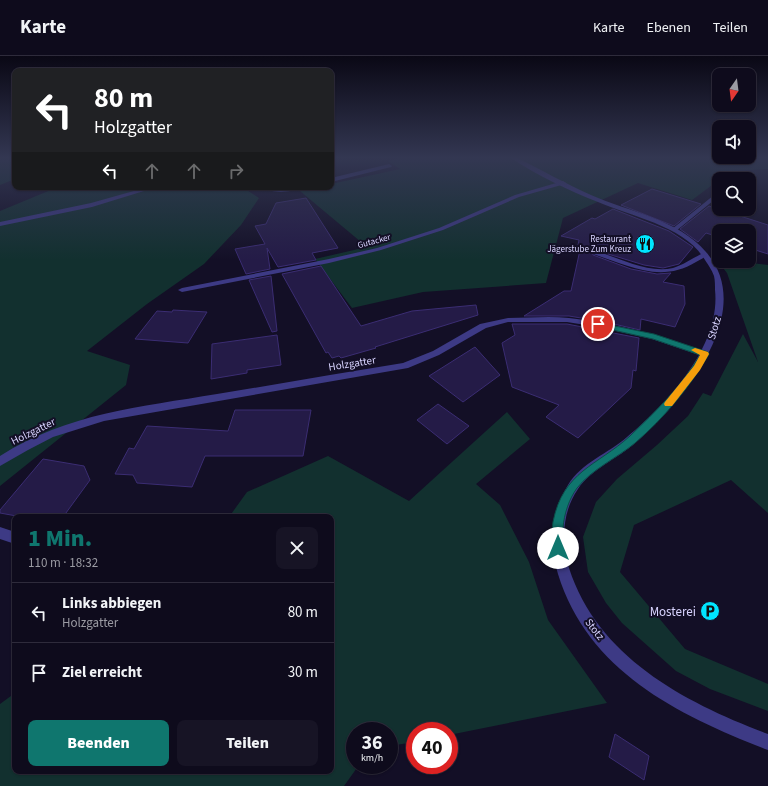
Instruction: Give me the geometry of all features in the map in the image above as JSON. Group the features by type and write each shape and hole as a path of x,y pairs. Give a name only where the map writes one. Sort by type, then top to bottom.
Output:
{"street":[{"path":"0,224 92,205 137,192"},
{"name":"Gutacker","path":"182,290 329,261 379,249 441,230 485,209 531,192"},
{"name":"Stotz","path":"580,192 674,230 694,244 705,254 716,272 720,285 720,302 718,317 705,354 697,368 666,407 632,440 592,469 574,485 561,507 558,527 558,548 563,576 577,605 598,635 629,668 669,697 717,722 768,742"},
{"path":"674,230 712,199"},
{"path":"595,253 644,268 667,271 682,267 705,254"},
{"name":"Holzgatter","path":"0,462 36,440 66,428 92,421 142,410 405,366 436,354 483,326 508,320 567,320 598,324 654,337 705,354"},
{"path":"0,533 12,537"}],"green space":[{"path":"46,192 250,192 259,198 241,225 204,264 147,304 87,351 130,365 126,385 0,486 0,211"},
{"path":"301,192 619,192 563,218 546,283 423,292 352,308 315,259 367,247"},
{"path":"667,192 703,192 692,200"},
{"path":"756,264 768,265 768,513 731,480 634,525 620,572 685,649 768,684 768,711 710,689 676,671 622,623 606,603 588,572 583,537 596,502 617,479 688,416 703,393 711,396 743,334 758,362 727,273 723,268 756,268"},
{"path":"507,412 530,439 476,484 500,505 529,562 548,620 607,703 458,733 458,722 406,722 406,743 398,745 398,722 346,722 346,774 353,774 344,786 0,786 0,704 12,695 12,774 334,774 334,514 231,514 247,492 328,456 409,501"}],"building":[{"path":"646,192 662,192 701,204 674,226 621,205"},
{"path":"306,198 338,248 312,253 316,260 278,267 267,248 270,269 246,274 235,249 265,244 255,226 266,224 276,203"},
{"path":"709,206 712,207 712,216 740,216 768,225 768,254 756,250 756,224 712,224 712,235 706,233 698,242 680,229"},
{"path":"613,209 669,231 693,247 679,264 663,268 644,265 595,250 592,252 593,255 631,269 657,274 671,273 663,282 684,286 685,304 675,327 641,319 640,330 569,316 524,316 564,291 571,291 580,250 577,250 579,240 561,236 592,218 595,219"},
{"path":"321,266 361,326 412,311 476,305 478,315 375,347 376,348 341,358 339,356 332,358 328,352 326,353 282,274"},
{"path":"271,276 277,331 272,332 249,280"},
{"path":"173,310 207,312 188,343 135,339 157,311 172,312"},
{"path":"512,324 567,324 639,338 636,371 633,370 631,388 578,438 546,417 559,405 512,387 502,343 515,335"},
{"path":"277,335 281,365 247,370 247,373 211,379 212,344"},
{"path":"475,347 500,375 463,402 429,376"},
{"path":"438,404 469,426 447,444 417,420"},
{"path":"235,410 311,410 303,456 205,456 192,487 137,483 133,475 115,474 129,448 134,449 147,426 228,431"},
{"path":"43,459 84,466 90,480 65,514 12,515 0,513 0,510"},
{"path":"615,734 649,756 644,780 609,757"}],"slow traffic":[{"path":"669,404 697,368 705,354 695,350"}],"place":[{"name":"Restaurant Jägerstube Zum Kreuz","path":"645,244"},
{"name":"Mosterei","path":"710,611"}],"route":[{"path":"558,548 558,527 561,507 574,485 592,469 632,440 666,407 697,368 705,354 654,337 598,324"}]}
